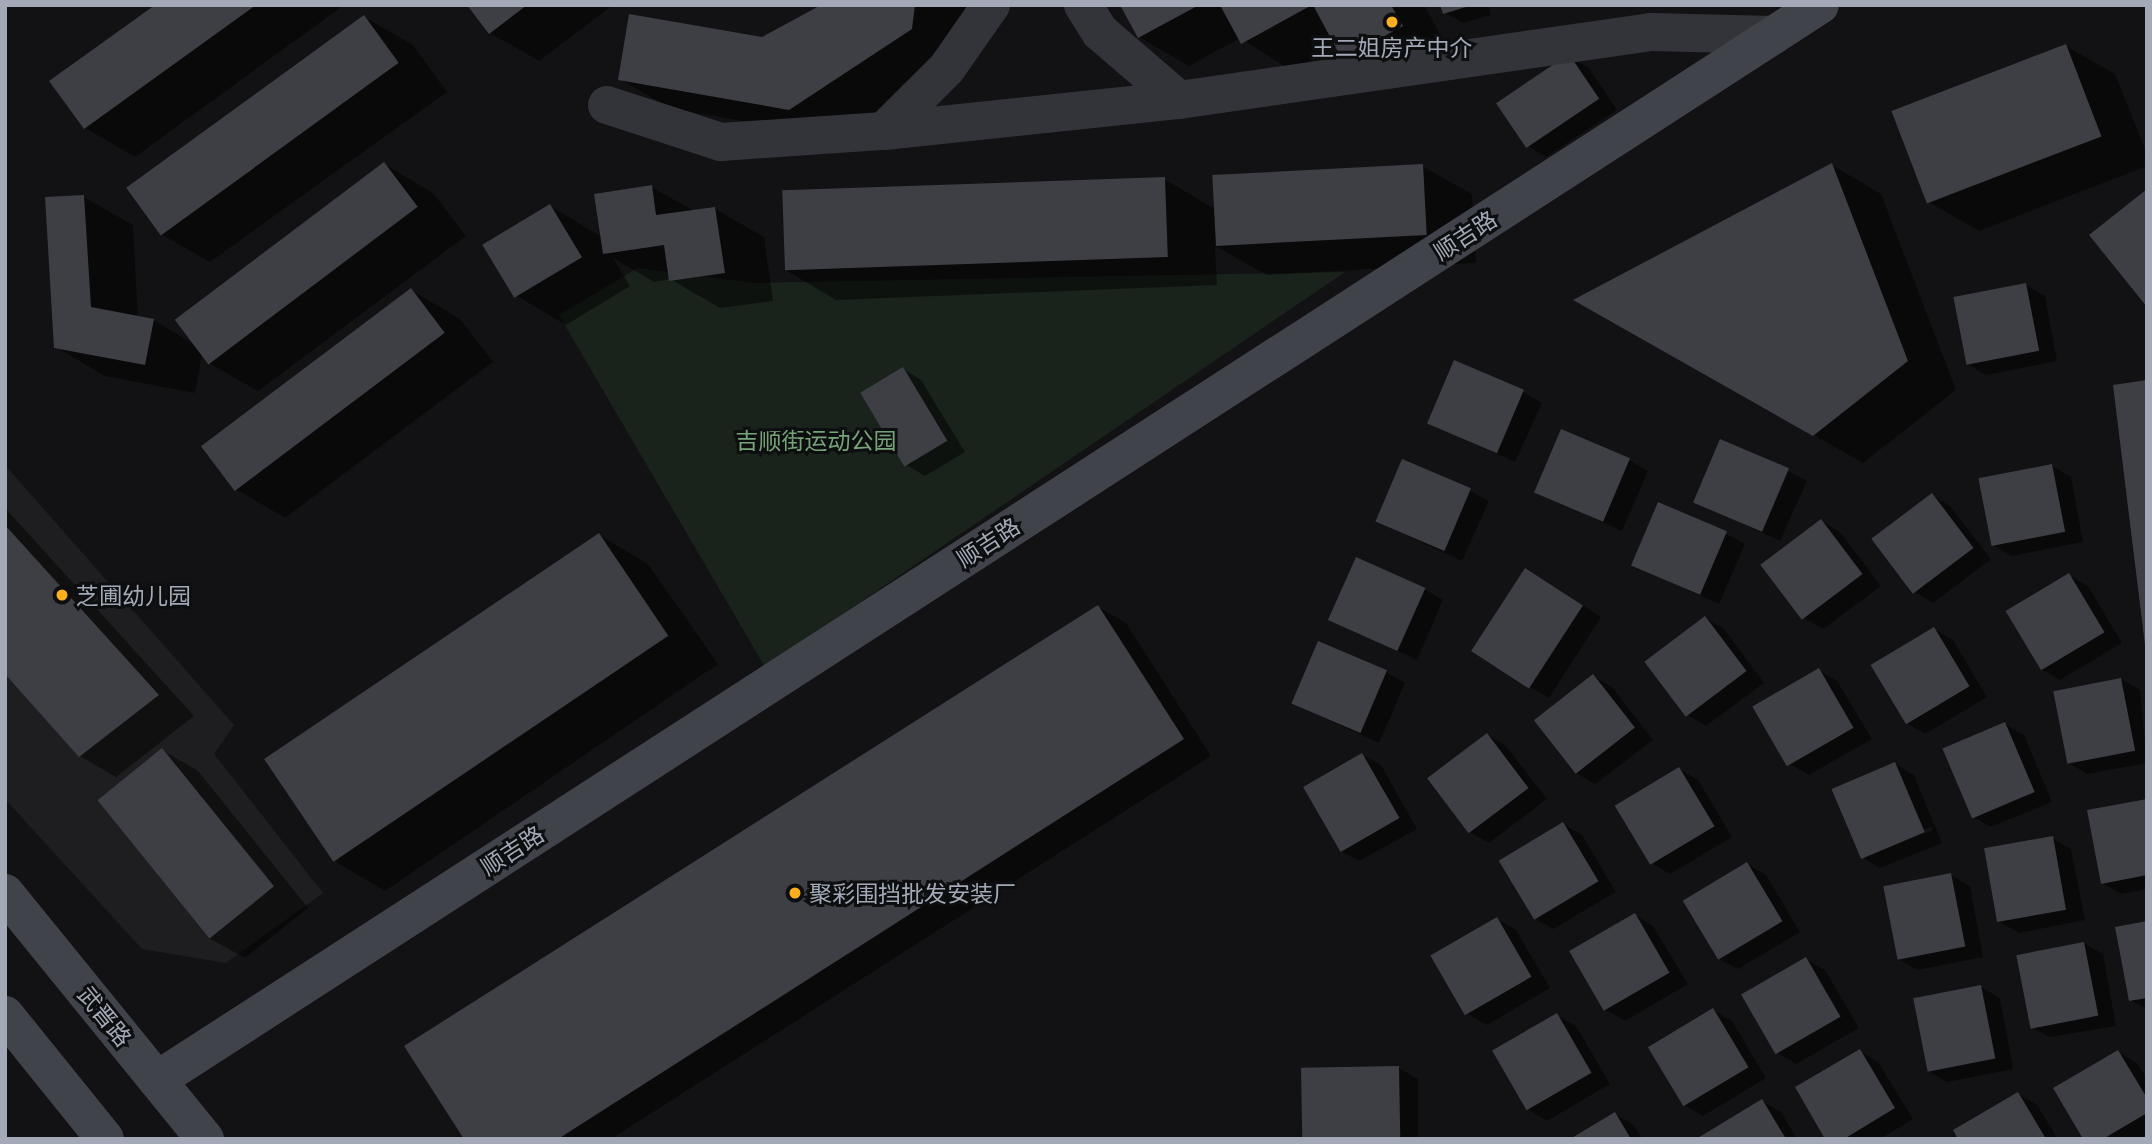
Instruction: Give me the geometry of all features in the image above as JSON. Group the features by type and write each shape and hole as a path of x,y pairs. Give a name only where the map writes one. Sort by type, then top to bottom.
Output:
{"street":[{"path":"884,131 947,68 991,5"},
{"path":"1083,5 1100,32 1179,100"},
{"name":"顺吉路","path":"157,1080 1820,5"},
{"path":"607,105 721,142 884,131 1179,100 1651,32 1774,35"},
{"name":"武晋路","path":"5,893 205,1139"},
{"path":"5,1015 105,1139"}],"shaded area":[{"name":"芝圃幼儿园","path":"5,465 234,725 214,754 323,893 226,963 142,949 5,799"}],"green space":[{"name":"吉顺街运动公园","path":"638,268 754,283 1345,272 765,667 559,315"}],"building":[{"path":"155,5 256,5 84,129 49,81"},
{"path":"467,5 527,5 489,34"},
{"path":"821,5 915,5 912,29 789,110 618,80 629,14 762,37"},
{"path":"1120,5 1199,5 1138,38"},
{"path":"1220,5 1312,5 1241,44"},
{"path":"1313,5 1391,5 1403,26 1342,59"},
{"path":"1440,5 1469,5 1469,6 1443,14"},
{"path":"364,15 399,63 161,236 126,188"},
{"path":"2066,44 2101,136 1927,203 1891,111"},
{"path":"1569,54 1599,99 1526,148 1496,103"},
{"path":"384,162 418,207 208,364 175,320"},
{"path":"1832,163 1908,361 1813,436 1573,300"},
{"path":"1423,164 1427,235 1216,246 1212,175"},
{"path":"1165,177 1168,257 785,270 782,190"},
{"path":"652,185 656,215 715,207 725,273 669,281 664,245 603,254 594,194"},
{"path":"2147,189 2147,307 2089,235"},
{"path":"84,195 91,307 154,319 145,365 54,348 45,197"},
{"path":"550,204 582,257 514,298 482,245"},
{"path":"2026,283 2039,351 1967,365 1953,297"},
{"path":"411,288 445,333 235,491 201,446"},
{"path":"1454,360 1524,390 1497,453 1427,424"},
{"path":"903,367 947,441 904,466 860,393"},
{"path":"2147,380 2147,645 2145,645 2113,385"},
{"path":"1561,429 1630,458 1603,522 1534,493"},
{"path":"1720,439 1789,468 1762,532 1693,503"},
{"path":"1402,459 1471,488 1444,551 1375,522"},
{"path":"2052,464 2065,532 1992,546 1978,478"},
{"path":"1932,493 1974,548 1913,594 1871,539"},
{"path":"1658,502 1727,531 1700,595 1631,566"},
{"path":"1821,519 1863,574 1802,620 1760,565"},
{"path":"5,525 159,695 79,757 5,674"},
{"path":"599,533 668,636 333,862 264,759"},
{"path":"1356,557 1425,588 1397,651 1328,620"},
{"path":"1525,568 1583,606 1529,689 1471,651"},
{"path":"2069,573 2105,632 2041,670 2006,611"},
{"name":"聚彩围挡批发安装厂","path":"1098,605 1184,739 558,1139 464,1139 404,1046"},
{"path":"1705,616 1747,671 1686,717 1644,662"},
{"path":"1934,627 1970,686 1906,724 1871,665"},
{"path":"1318,641 1387,670 1360,733 1291,704"},
{"path":"1819,668 1854,728 1787,766 1752,706"},
{"path":"1593,674 1635,728 1576,774 1534,720"},
{"path":"2121,678 2135,751 2067,764 2053,691"},
{"path":"2005,722 2035,792 1972,819 1942,749"},
{"path":"1487,733 1529,788 1469,833 1427,778"},
{"path":"162,748 274,886 210,939 97,800"},
{"path":"1362,753 1400,818 1341,852 1303,787"},
{"path":"1895,762 1925,832 1861,859 1831,789"},
{"path":"1679,767 1715,826 1650,865 1615,806"},
{"path":"2147,799 2147,875 2101,884 2087,810"},
{"path":"1563,822 1599,881 1534,920 1499,861"},
{"path":"2053,836 2066,910 1997,922 1984,848"},
{"path":"1747,862 1783,921 1718,960 1683,901"},
{"path":"1951,873 1965,947 1898,960 1883,886"},
{"path":"1635,913 1670,973 1604,1011 1569,951"},
{"path":"1497,917 1532,977 1465,1015 1430,955"},
{"path":"2147,921 2147,998 2129,1001 2115,927"},
{"path":"2084,942 2098,1016 2031,1029 2016,955"},
{"path":"1806,957 1840,1017 1776,1054 1741,994"},
{"path":"1981,985 1995,1059 1928,1072 1913,998"},
{"path":"1713,1008 1749,1067 1683,1106 1648,1047"},
{"path":"1557,1013 1592,1073 1527,1110 1492,1050"},
{"path":"1860,1049 1895,1108 1844,1139 1825,1139 1795,1087"},
{"path":"2118,1050 2147,1098 2147,1113 2103,1139 2083,1139 2053,1088"},
{"path":"1399,1066 1400,1139 1302,1139 1301,1068"},
{"path":"2018,1092 2046,1139 1958,1139 1953,1130"},
{"path":"1762,1099 1786,1139 1696,1139"},
{"path":"1615,1112 1631,1139 1570,1139"}],"place":[{"name":"王二姐房产中介","path":"1392,22"},
{"name":"芝圃幼儿园","path":"62,595"},
{"name":"聚彩围挡批发安装厂","path":"795,893"}]}
